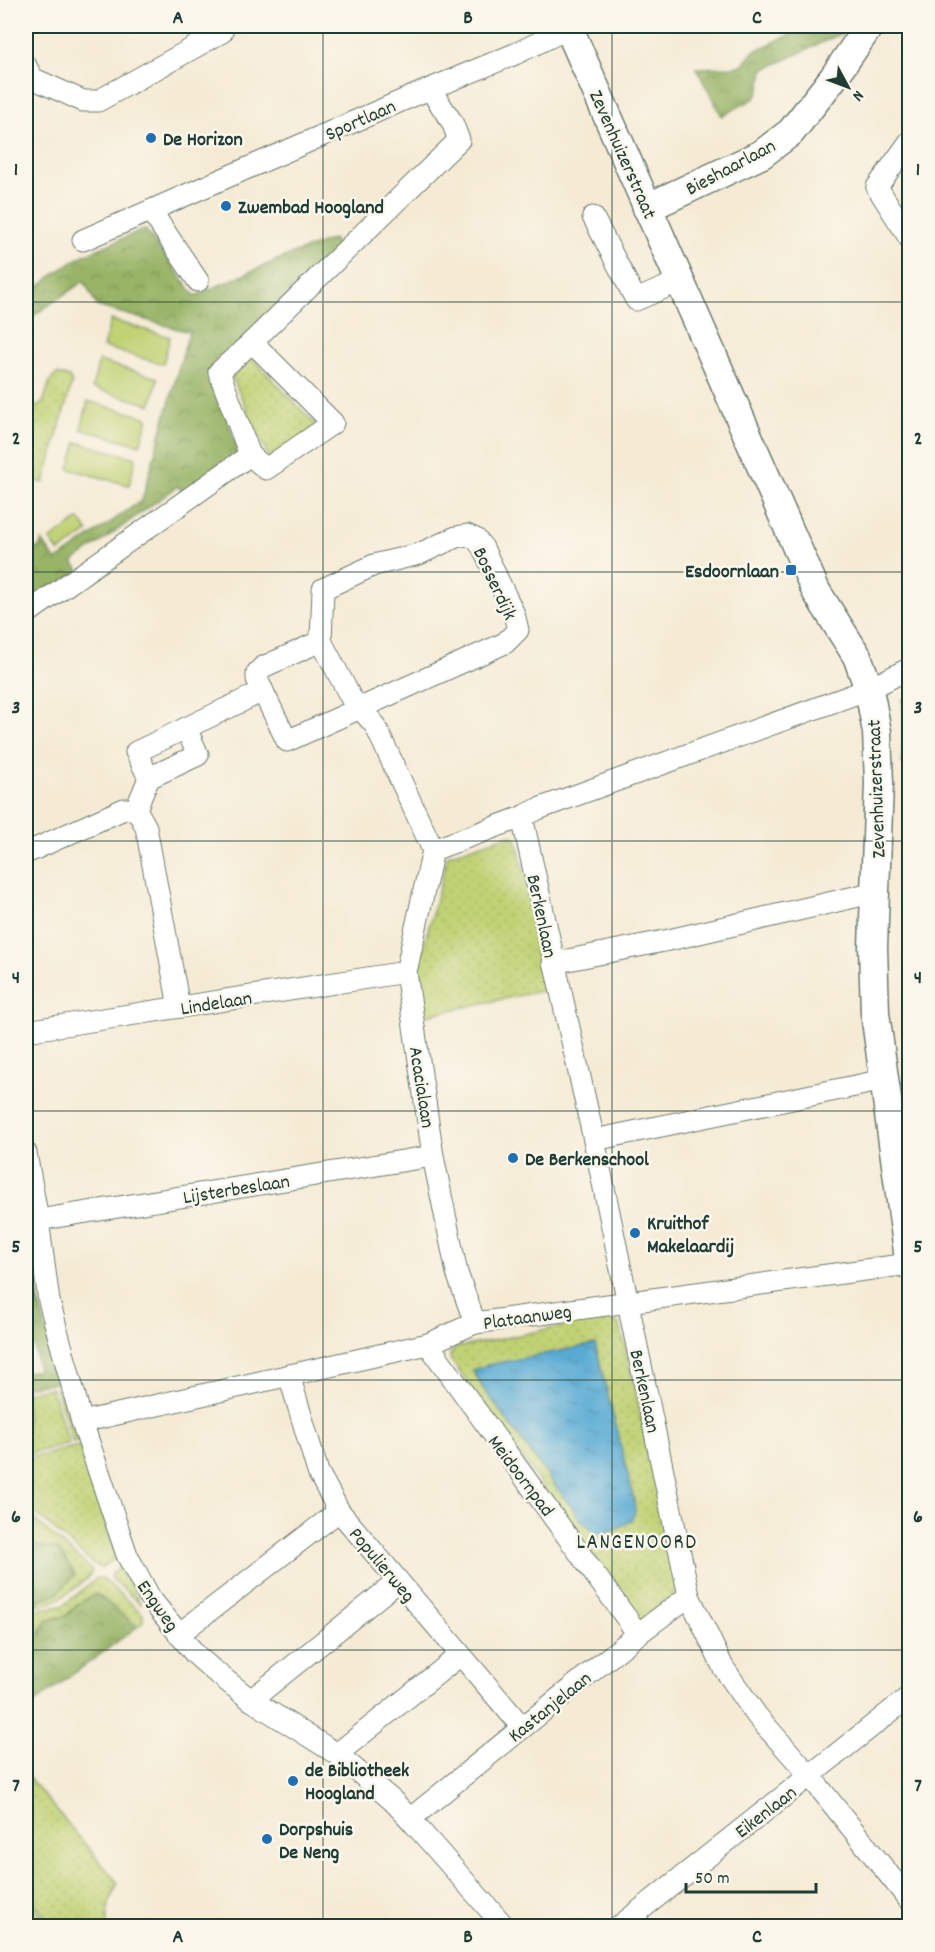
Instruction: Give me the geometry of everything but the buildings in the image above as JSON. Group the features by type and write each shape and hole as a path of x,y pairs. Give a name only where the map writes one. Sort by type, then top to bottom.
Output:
{"street":[{"path":"28,75 83,101 98,101 222,32 218,26"},
{"name":"Bieshaarlaan","path":"647,208 762,154 791,132 869,26"},
{"name":"Zevenhuizerstraat","path":"568,27 816,591 857,656 869,689 877,732 879,783 873,947 874,992 909,1265"},
{"name":"Sportlaan","path":"83,240 515,54 568,27"},
{"path":"252,342 333,423 266,469 250,455 219,372 459,140 452,122 430,89"},
{"path":"909,141 877,187 909,239"},
{"path":"151,211 198,281"},
{"path":"593,216 636,300 680,281"},
{"path":"26,614 250,455"},
{"name":"Bosserdijk","path":"321,641 263,667 257,673 257,679 287,741 361,709 505,643 518,630 514,614 483,549 476,539 467,535 456,537 419,554 374,565 323,589 321,641 351,698 361,709 375,724 433,850"},
{"path":"433,850 538,809 869,689 909,668"},
{"path":"150,778 136,752 263,692"},
{"path":"136,809 150,778 198,755 186,728"},
{"path":"26,853 124,809 136,809"},
{"path":"136,809 146,827 179,1007"},
{"name":"Berkenlaan","path":"522,817 594,1140 689,1596 723,1667 757,1716 810,1776 909,1901"},
{"name":"Acacialaan","path":"433,850 406,972 433,1156 457,1273 475,1323"},
{"path":"553,963 669,940 876,892"},
{"name":"Lindelaan","path":"26,1030 406,972"},
{"path":"594,1140 884,1080"},
{"name":"Engweg","path":"26,1153 49,1301 82,1422 127,1555 150,1598 195,1654 213,1670 251,1700 337,1754 410,1819 504,1926"},
{"name":"Lijsterbeslaan","path":"38,1220 433,1156"},
{"name":"Plataanweg","path":"82,1422 428,1344 475,1323 909,1265"},
{"name":"Meidoornpad","path":"428,1344 638,1634"},
{"name":"Populierweg","path":"289,1375 318,1472 339,1511 459,1656 522,1727"},
{"path":"179,1634 339,1511"},
{"path":"251,1700 398,1582"},
{"name":"Kastanjelaan","path":"410,1819 638,1634 689,1596"},
{"path":"337,1754 459,1656"},
{"name":"Eikenlaan","path":"620,1926 909,1696"}],"green space":[{"path":"809,26 857,26 763,70 760,89 755,98 722,116 696,68 742,65 754,51"},
{"path":"145,229 195,296 282,258 333,239 339,248 212,369 237,448 236,457 186,497 178,486 73,562 79,570 26,610 26,591 32,569 26,567 31,547 38,549 42,541 56,561 142,500 189,332 97,306 84,281 33,316 29,332 26,331 26,297 57,272 82,256"},
{"path":"111,320 170,337 163,364 103,347"},
{"path":"252,358 319,428 270,460 232,377"},
{"path":"99,361 158,378 151,405 92,388"},
{"path":"57,374 69,377 72,382 44,483 26,478 28,471 26,470 26,410 43,403 50,381"},
{"path":"88,401 148,418 140,445 81,429"},
{"path":"77,442 136,458 129,485 69,469"},
{"path":"79,519 88,532 59,552 50,540"},
{"path":"909,696 909,760 902,763 904,717 902,700"},
{"path":"510,835 516,838 551,989 427,1015 418,975 448,855"},
{"path":"26,1232 40,1306 59,1382 26,1387 26,1372 38,1370 26,1296"},
{"path":"607,1317 620,1325 681,1589 641,1622 450,1359 450,1354 456,1348","holes":["595,1344 634,1499 556,1488 473,1371 488,1365"]},
{"path":"66,1386 82,1439 73,1442 56,1387"},
{"path":"51,1388 69,1443 26,1455 26,1392"},
{"path":"79,1446 116,1553 113,1560 101,1568 26,1505 26,1459"},
{"path":"26,1512 92,1570 86,1580 73,1590 46,1604 32,1604 59,1592 75,1574 57,1549 26,1544"},
{"path":"26,1544 58,1549 75,1574 59,1592 27,1605 26,1591 30,1579 26,1564"},
{"path":"121,1567 141,1605 111,1578 112,1573"},
{"path":"97,1578 103,1579 143,1614 143,1622 137,1627 97,1594 79,1603 66,1616 47,1620 26,1647 26,1611 62,1606"},
{"path":"97,1594 137,1627 26,1709 26,1651 40,1636 47,1620 66,1616 79,1603"},
{"path":"26,1774 118,1883 109,1904 107,1926 54,1926 26,1894"},
{"path":"26,1898 51,1926 26,1926"}],"water":[{"path":"595,1344 634,1499 635,1512 631,1521 606,1534 595,1532 581,1520 483,1388 473,1370"}],"place":[{"name":"De Horizon","path":"151,138"},
{"name":"Zwembad Hoogland","path":"226,206"},
{"name":"Esdoornlaan","path":"791,570"},
{"name":"De Berkenschool","path":"513,1158"},
{"name":"Kruithof Makelaardij","path":"635,1233"},
{"name":"de Bibliotheek Hoogland","path":"293,1781"},
{"name":"Dorpshuis De Neng","path":"267,1839"}],"district":[{"name":"LANGENOORD","path":"637,1541"}]}
